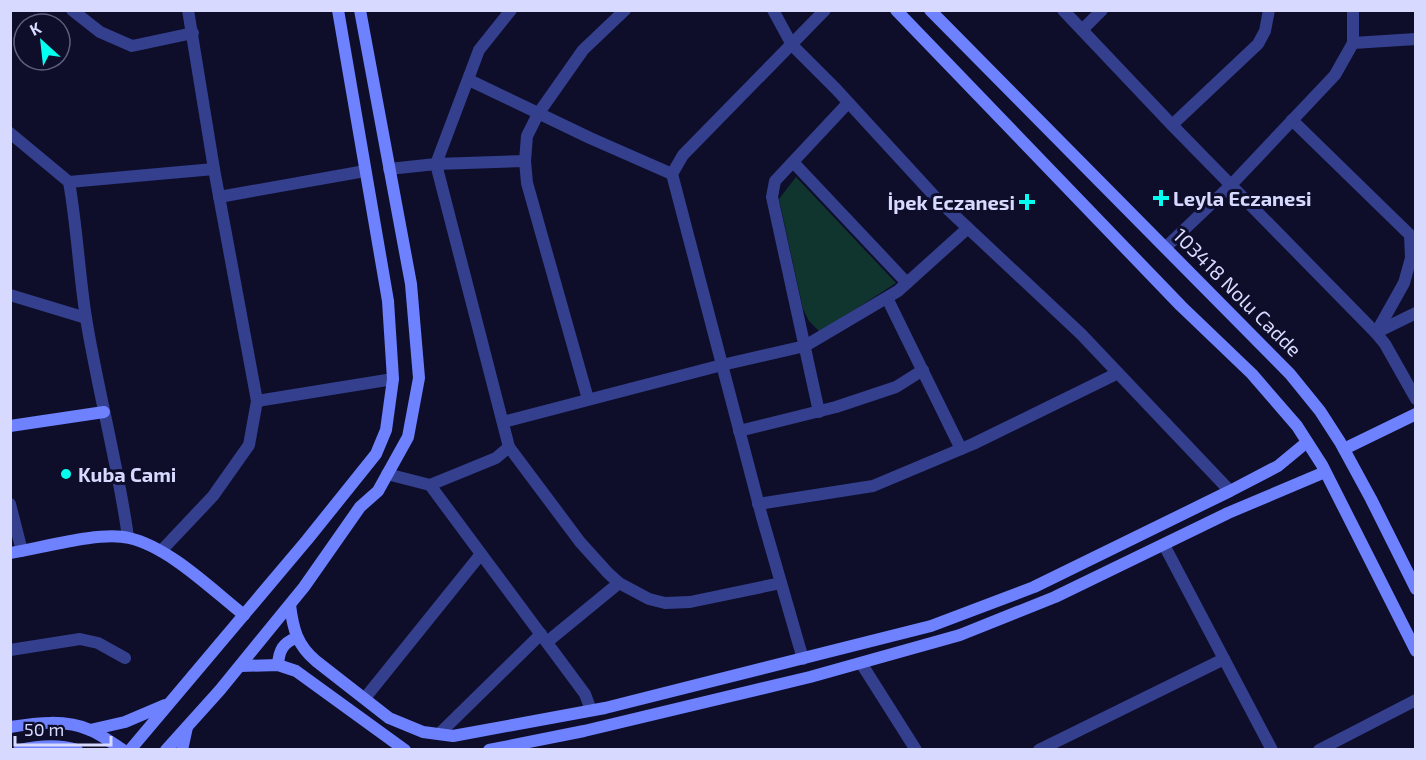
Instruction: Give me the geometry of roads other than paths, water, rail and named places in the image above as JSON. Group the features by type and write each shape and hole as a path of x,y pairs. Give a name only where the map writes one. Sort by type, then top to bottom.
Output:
{"main road":[{"path":"130,750 307,540 376,454 386,430 393,379 388,301 338,10"},
{"path":"166,750 290,605 360,507 378,491 408,437 419,378 411,284 360,10"},
{"path":"896,10 1181,306 1252,374 1297,426 1325,472 1416,651"},
{"name":"103418 Nolu Cadde","path":"930,10 1290,374 1320,411 1344,449 1416,589"},
{"path":"10,426 104,412"},
{"path":"1344,449 1416,414"},
{"path":"290,605 296,638 316,661 389,718 423,732 453,736 591,710 931,626 1034,587 1230,491 1278,465 1307,442"},
{"path":"489,750 584,731 810,677 960,635 1055,597 1228,513 1325,472"},
{"path":"16,552 93,537 128,537 162,550 244,615"},
{"path":"278,664 282,646 296,638"},
{"path":"240,666 278,664 296,671 405,750"},
{"path":"90,730 125,722 168,703"},
{"path":"10,727 65,723 90,730 123,750"},
{"path":"182,750 188,725"},
{"path":"19,750 59,746 77,750"}],"street":[{"path":"72,10 100,32 132,46 192,33"},
{"path":"162,550 213,496 249,446 257,401 214,169 188,10"},
{"path":"511,10 479,50 436,164 509,447 580,542 619,583 649,599 665,603 690,602 781,583"},
{"path":"588,399 527,183 525,160 527,136 538,114 583,50 625,10"},
{"path":"772,10 792,45 938,200 1081,334 1230,491"},
{"path":"803,659 758,504 672,174 683,155 825,10"},
{"path":"1063,10 1376,333 1385,344 1416,399"},
{"path":"1082,30 1102,10"},
{"path":"1172,125 1258,44 1269,10"},
{"path":"1166,247 1232,184 1335,75 1353,43 1353,10"},
{"path":"1353,43 1416,39"},
{"path":"469,81 672,174"},
{"path":"819,411 772,197 775,181 848,103"},
{"path":"1292,120 1413,233 1411,258 1404,283 1376,333"},
{"path":"10,133 69,182 86,318 121,486 128,537"},
{"path":"389,169 436,164 525,160"},
{"path":"793,162 908,283"},
{"path":"69,182 214,169"},
{"path":"219,197 365,171"},
{"path":"503,422 722,365 805,346 887,298 908,283 968,228"},
{"path":"10,295 86,318"},
{"path":"887,298 961,449"},
{"path":"1376,333 1416,313"},
{"path":"739,431 819,411 896,387 922,370"},
{"path":"758,504 873,486 961,449 1118,373"},
{"path":"257,401 393,379"},
{"path":"387,474 430,485 496,458 509,447"},
{"path":"430,485 585,694 591,710"},
{"path":"10,504 16,552"},
{"path":"1164,544 1272,750"},
{"path":"366,698 481,554"},
{"path":"439,734 544,638 619,583"},
{"path":"10,650 80,639 98,643 125,658"},
{"path":"1039,750 1224,659"},
{"path":"861,663 916,750"},
{"path":"1319,750 1416,700"}],"place":[{"name":"Leyla Eczanesi","path":"1161,198"},
{"name":"İpek Eczanesi","path":"1027,202"},
{"name":"Kuba Cami","path":"66,474"}]}
